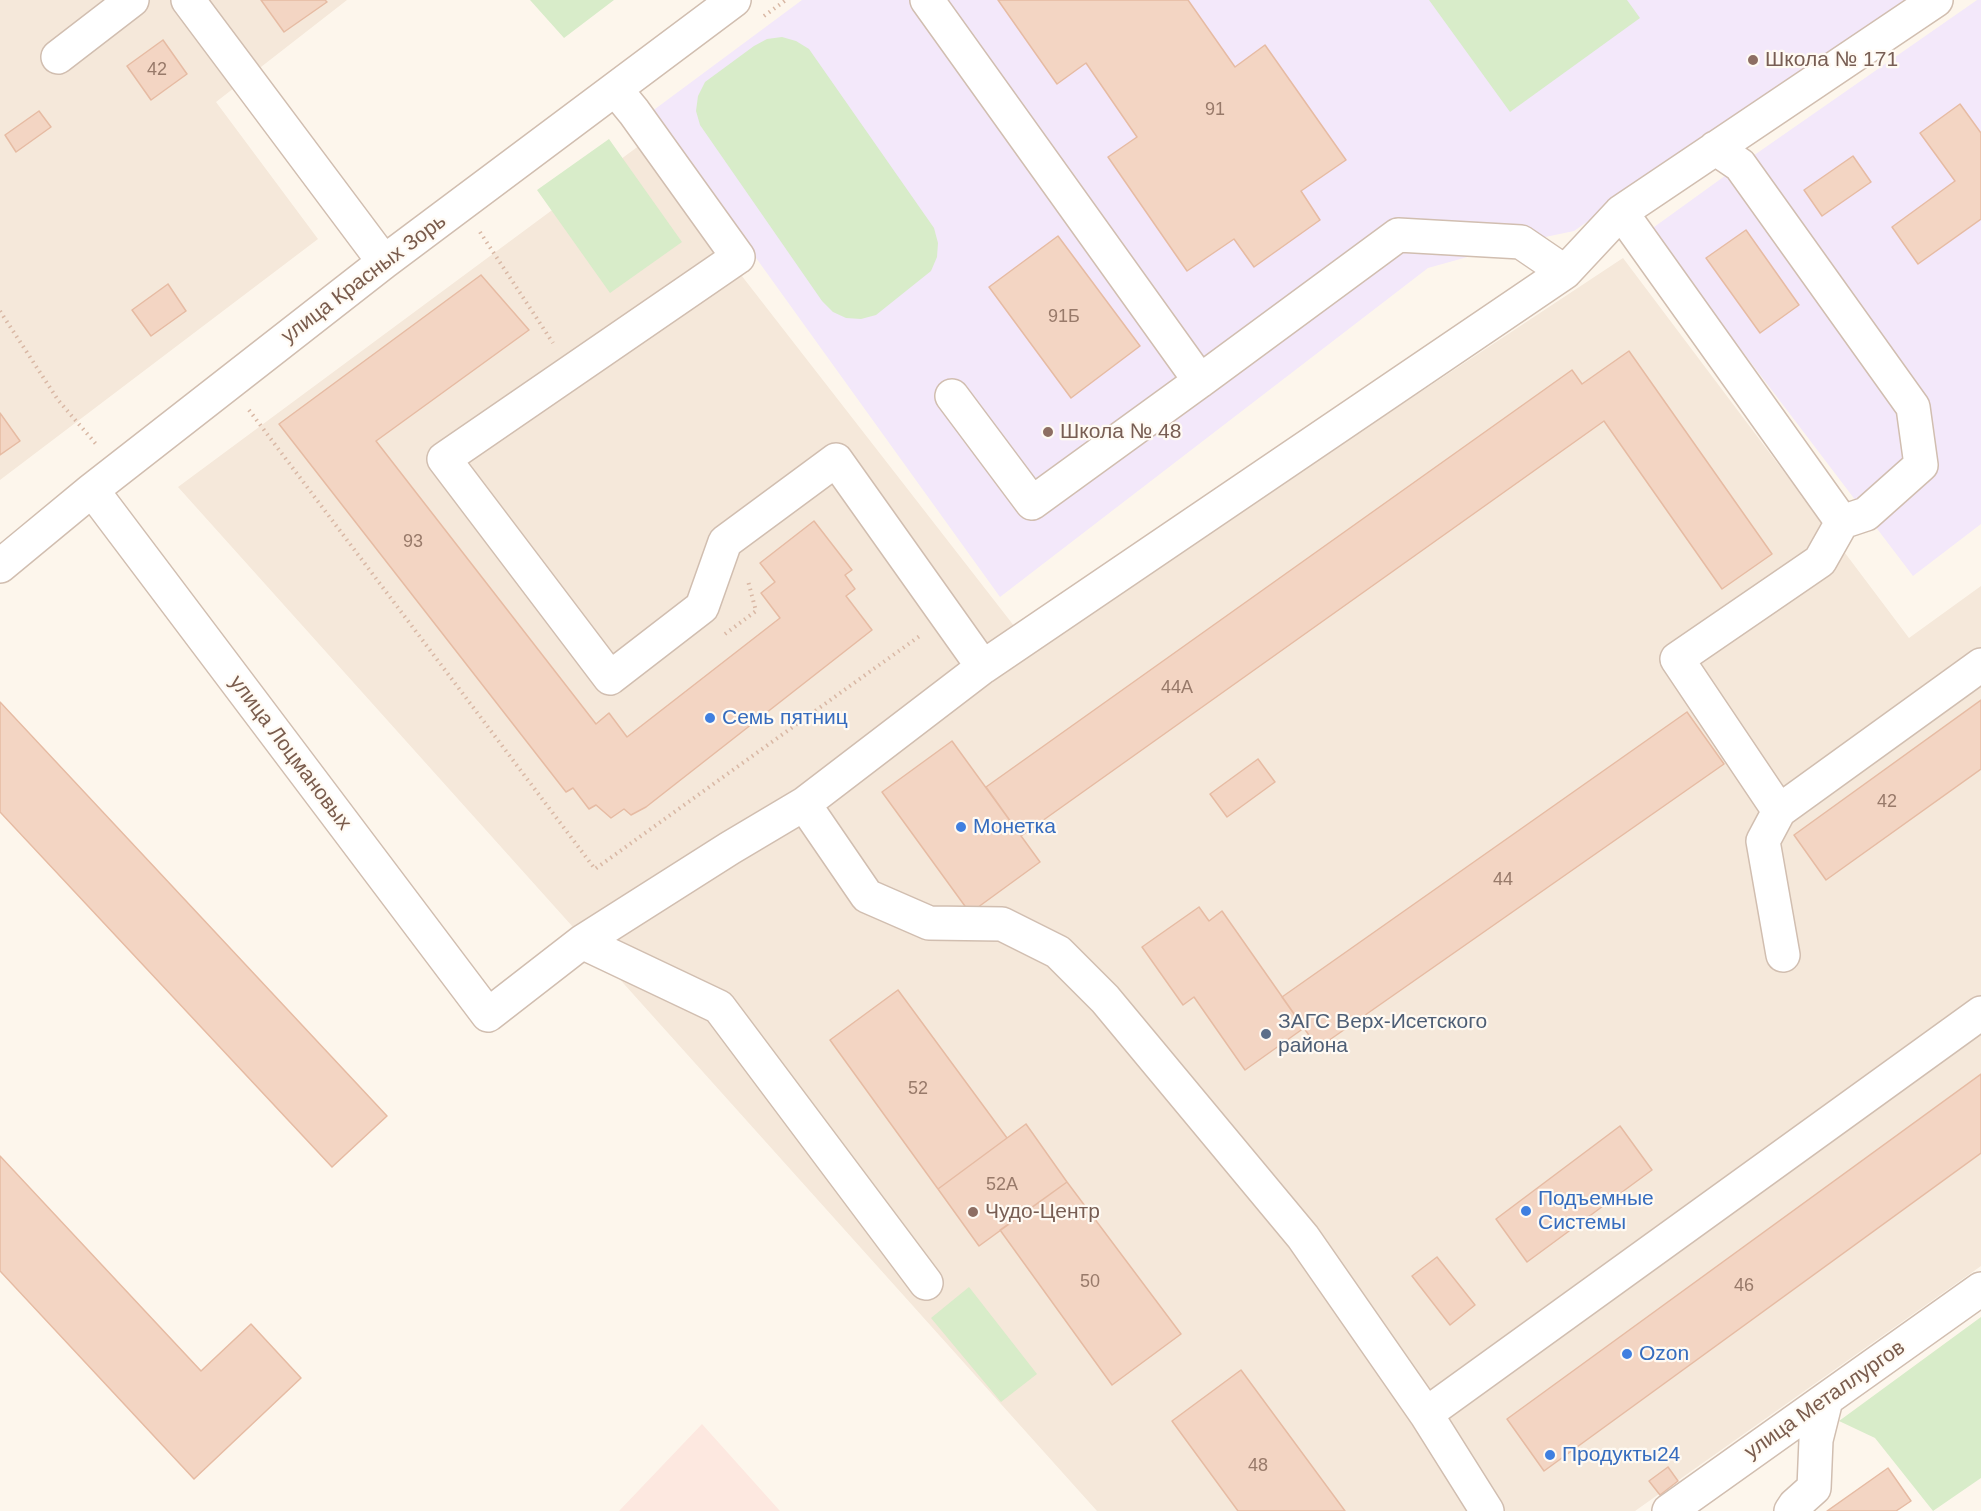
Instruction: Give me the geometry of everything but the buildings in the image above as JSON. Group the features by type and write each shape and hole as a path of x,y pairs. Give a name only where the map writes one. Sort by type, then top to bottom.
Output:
{"street":[{"path":"58,57 132,0"},
{"path":"188,0 384,262"},
{"name":"улица Красных Зорь","path":"0,566 92,490 384,262 734,0"},
{"path":"927,0 1200,381"},
{"path":"582,942 804,804 983,667 1565,272 1621,212 1936,0"},
{"path":"616,90 738,256 444,459 610,678 702,607 725,542 836,460 983,667"},
{"path":"1715,148 1740,165 1913,407 1921,465 1866,514 1842,522 1820,561 1677,659 1779,811"},
{"path":"1621,212 1842,522"},
{"path":"952,396 1032,503 1398,235 1521,242 1565,272"},
{"name":"улица Лоцмановых","path":"92,490 488,1015 582,942"},
{"path":"1783,955 1763,841 1779,811 1981,665"},
{"path":"804,804 867,896 928,923 1002,924 1058,952 1105,999 1303,1237 1426,1414 1487,1511"},
{"path":"582,942 718,1007 926,1283"},
{"path":"1426,1414 1981,1013"},
{"name":"улица Металлургов","path":"1669,1511 1981,1289"},
{"path":"1791,1511 1814,1488 1816,1440 1826,1401"}],"path":[{"path":"475,224 553,343 544,350"},
{"path":"0,311 58,400 118,470"},
{"path":"247,407 595,869 924,633"},
{"path":"719,639 756,610 748,580"}],"shaded area":[{"path":"0,0 347,0 216,102 318,239 0,480"},
{"name":"Школа № 48","path":"802,0 1909,0 1574,231 1521,242 1428,268 1000,597 651,112"},
{"path":"1977,0 1981,0 1981,524 1913,576 1650,230"},
{"path":"640,145 1032,649 1623,258 1909,638 1981,586 1981,1266 1635,1511 1097,1511 178,487"},
{"path":"702,1424 780,1511 619,1511"}],"green space":[{"path":"530,0 614,0 564,38"},
{"path":"1429,0 1627,0 1640,18 1510,112"},
{"path":"782,37 796,41 809,49 934,228 938,243 937,257 931,271 876,315 861,319 846,318 833,312 822,301 700,125 696,111 698,96 705,82 754,46 767,39"},
{"path":"609,139 682,242 610,293 537,190"},
{"path":"969,1287 1037,1374 1001,1402 931,1318"},
{"path":"1981,1317 1981,1478 1933,1511 1875,1438 1839,1421"}],"place":[{"name":"Школа № 171","path":"1753,60"},
{"name":"Школа № 48","path":"1048,432"},
{"name":"Семь пятниц","path":"710,718"},
{"name":"Монетка","path":"961,827"},
{"name":"ЗАГС Верх-Исетского района","path":"1266,1034"},
{"name":"Подъемные Системы","path":"1526,1211"},
{"name":"Чудо-Центр","path":"973,1212"},
{"name":"Ozon","path":"1627,1354"},
{"name":"Продукты24","path":"1550,1455"}]}
